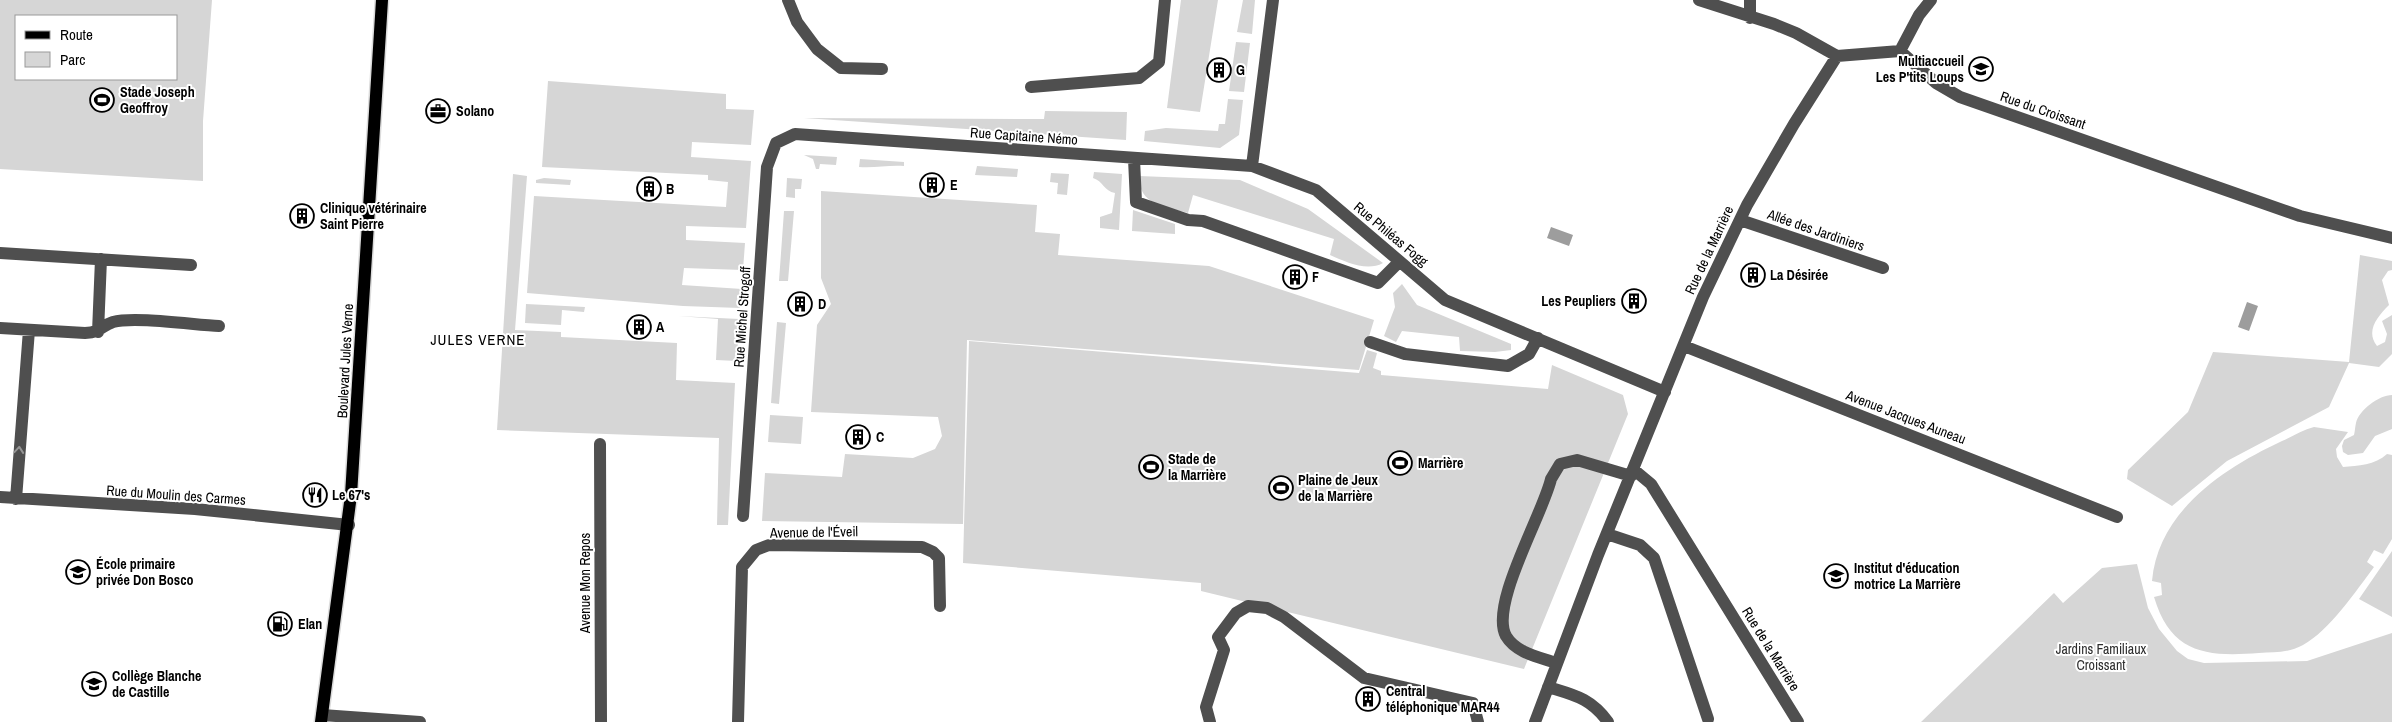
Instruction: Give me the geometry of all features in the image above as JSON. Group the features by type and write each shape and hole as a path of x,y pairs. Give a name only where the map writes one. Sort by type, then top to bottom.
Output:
{"main road":[{"name":"Boulevard Jules Verne","path":"322,719 349,525 382,0"}],"street":[{"path":"788,0 797,22 816,49 841,68 882,69"},
{"path":"1031,87 1139,78 1159,62 1165,0"},
{"path":"1252,166 1273,0"},
{"path":"1699,0 1796,33 1837,56 1900,51 1919,15 1931,0"},
{"path":"1750,0 1750,18"},
{"name":"Rue du Croissant","path":"1900,51 1936,83 1960,97 2300,216 2392,238"},
{"name":"Rue de la Marrière","path":"1535,722 1607,534 1703,297 1740,220 1794,124 1837,56"},
{"name":"Rue Capitaine Némo","path":"795,134 1252,166"},
{"name":"Rue Michel Strogoff","path":"743,516 767,167 776,143 795,134"},
{"path":"1134,159 1136,202 1188,220 1203,221 1378,283 1399,262"},
{"name":"Rue Philéas Fogg","path":"1252,166 1316,190 1445,300 1665,392"},
{"name":"Allée des Jardiniers","path":"1740,220 1882,268"},
{"path":"0,252 192,265"},
{"path":"98,332 102,259"},
{"path":"0,328 98,332 113,322 139,321 220,326"},
{"path":"16,499 29,330"},
{"path":"1370,342 1405,354 1508,366 1529,354 1538,338"},
{"name":"Avenue Jacques Auneau","path":"1684,346 2117,517"},
{"name":"Avenue Mon Repos","path":"600,444 601,722"},
{"path":"1556,664 1521,651 1506,636 1503,617 1506,596 1551,479 1560,464 1578,460 1632,472"},
{"name":"Rue de la Marrière","path":"1632,472 1651,484 1798,722"},
{"name":"Rue du Moulin des Carmes","path":"0,497 195,510 349,525"},
{"path":"1607,534 1640,545 1654,558 1708,718"},
{"name":"Avenue de l'Éveil","path":"738,722 741,573 742,566 756,550 769,546 922,548 933,552 939,558 940,606"},
{"path":"1210,722 1206,707 1224,650 1218,637 1236,613 1248,606 1267,608 1284,617 1364,678 1473,703 1478,722"},
{"path":"1548,687 1580,697 1598,708 1608,722"},
{"path":"322,719 420,722"}],"green space":[{"name":"Stade Joseph Geoffroy","path":"0,0 212,0 203,121 203,181 0,169"},
{"path":"1181,0 1218,0 1200,112 1167,108"},
{"path":"1243,0 1255,0 1252,34 1237,32"},
{"path":"1236,42 1250,43 1244,92 1229,91"},
{"path":"548,81 726,94 726,109 754,110 751,145 692,142 691,157 751,161 746,228 686,226 686,240 745,243 743,270 684,268 682,285 742,289 740,308 683,306 527,293 534,196 726,207 728,182 708,180 708,175 542,167"},
{"path":"1228,99 1243,100 1239,135 1220,148 1144,141 1145,131 1166,128 1218,131 1219,124 1225,124"},
{"path":"1045,111 1127,112 1126,140 804,118 1044,119"},
{"path":"804,155 837,157 836,165 820,164 819,169 816,169 813,159"},
{"path":"860,159 904,162 904,166 859,167"},
{"path":"977,166 1018,169 1017,177 975,175"},
{"path":"1094,172 1122,174 1119,230 1100,228 1100,217 1112,213 1115,193 1093,178"},
{"path":"1051,173 1069,174 1067,195 1057,194 1058,183 1050,182"},
{"path":"513,174 527,176 515,330 561,332 561,337 677,343 676,380 735,383 728,525 717,525 719,438 497,430"},
{"path":"1139,176 1240,180 1308,209 1383,263 1370,267 1350,263 1330,255 1334,239 1193,195 1188,213 1162,206 1148,199 1143,193"},
{"path":"544,178 571,180 570,185 536,183 536,180"},
{"path":"787,178 802,179 801,189 795,189 795,198 786,197"},
{"path":"821,191 1037,205 1035,232 1060,234 1058,255 1209,266 1374,320 1359,370 967,340 963,524 762,521 765,473 842,477 845,454 913,458 935,449 942,436 938,417 811,412 817,325 831,304 821,278"},
{"path":"1133,210 1175,224 1175,234 1132,231"},
{"path":"784,211 794,211 788,281 779,281"},
{"path":"2360,255 2392,261 2392,270 2388,271 2382,280 2389,305 2374,324 2372,335 2377,346 2385,342 2387,334 2382,321 2392,315 2392,354 2379,367 2349,363 2329,407 2227,461 2172,506 2127,479 2128,470 2188,412 2213,352 2349,362"},
{"path":"1402,284 1417,305 1511,344 1511,350 1495,352 1460,351 1459,337 1402,331 1396,342 1384,336 1395,307 1393,293"},
{"path":"526,304 585,307 584,312 562,310 561,325 525,323"},
{"path":"678,316 739,319 737,361 716,360 718,319"},
{"path":"777,322 786,323 779,404 771,403"},
{"name":"Plaine de Jeux de la Marrière","path":"969,341 1359,373 1367,350 1377,353 1373,368 1381,371 1381,375 1548,389 1552,365 1623,395 1628,414 1524,669 1201,591 1201,583 963,563"},
{"path":"2392,395 2392,429 2375,436 2363,453 2348,455 2343,452 2344,440 2354,435 2358,418 2365,408 2376,400"},
{"path":"770,415 803,417 801,444 768,442"},
{"path":"2314,427 2348,432 2336,449 2337,457 2343,467 2366,464 2377,461 2387,454 2392,455 2392,539 2383,554 2374,550 2367,562 2374,567 2350,599 2323,630 2298,648 2276,652 2223,654 2193,648 2181,641 2170,630 2161,616 2154,597 2162,595 2161,583 2152,581 2157,556 2167,533 2180,513 2217,479 2238,464 2260,452"},
{"path":"2392,551 2392,617 2359,599"},
{"name":"Jardins Familiaux Croissant","path":"2137,564 2148,608 2159,629 2177,651 2188,659 2204,663 2307,661 2392,633 2392,722 1921,722 2054,593 2063,603 2102,568"}],"shaded area":[{"path":"1551,227 1573,235 1569,246 1547,238"},
{"path":"2247,302 2258,306 2249,331 2238,327"}],"place":[{"name":"Multiaccueil Les P'tits Loups","path":"1981,69"},
{"name":"G","path":"1219,70"},
{"name":"Stade Joseph Geoffroy","path":"102,100"},
{"name":"Solano","path":"438,111"},
{"name":"E","path":"932,185"},
{"name":"B","path":"649,189"},
{"name":"Clinique vétérinaire Saint Pierre","path":"302,216"},
{"name":"La Désirée","path":"1753,275"},
{"name":"F","path":"1295,277"},
{"name":"Les Peupliers","path":"1634,301"},
{"name":"D","path":"800,304"},
{"name":"A","path":"639,327"},
{"name":"C","path":"858,437"},
{"name":"Marrière","path":"1400,463"},
{"name":"Stade de la Marrière","path":"1151,467"},
{"name":"Plaine de Jeux de la Marrière","path":"1281,488"},
{"name":"Le 67's","path":"315,495"},
{"name":"École primaire privée Don Bosco","path":"78,572"},
{"name":"Institut d'éducation motrice La Marrière","path":"1836,576"},
{"name":"Elan","path":"280,624"},
{"name":"Collège Blanche de Castille","path":"94,684"},
{"name":"Central téléphonique MAR44","path":"1368,699"}],"district":[{"name":"JULES VERNE","path":"478,339"}]}
